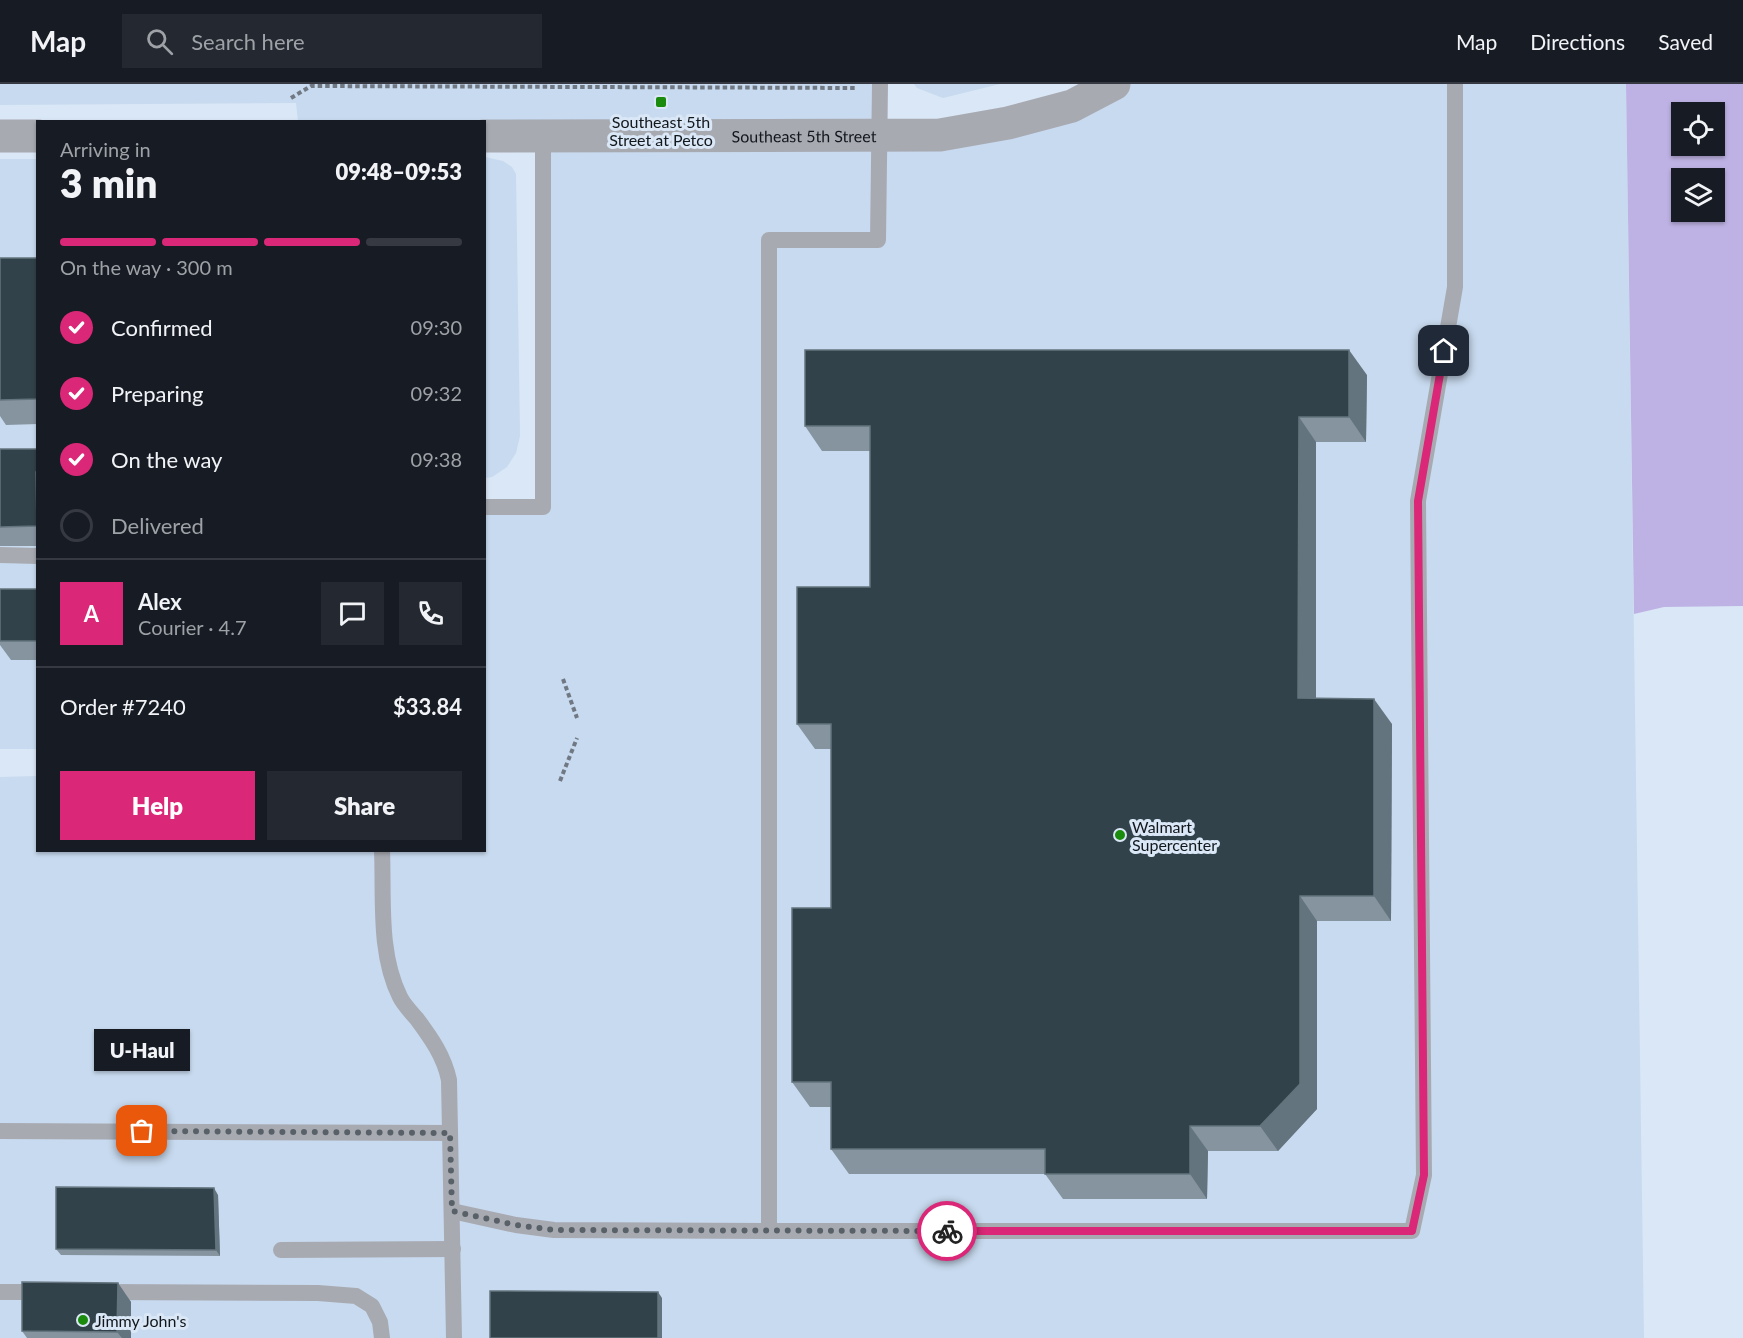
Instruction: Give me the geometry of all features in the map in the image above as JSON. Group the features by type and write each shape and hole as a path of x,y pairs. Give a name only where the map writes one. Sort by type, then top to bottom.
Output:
{"street":[{"name":"Southeast 5th Street","path":"486,136 940,135 1008,123 1072,106 1114,84"},
{"path":"0,136 36,136"}],"lane":[{"path":"769,1231 769,240 878,240 880,84"},
{"path":"452,1211 516,1225 554,1230 1412,1231 1424,1175 1418,501 1455,287 1455,84"},
{"path":"486,507 543,507 543,136"},
{"path":"0,555 36,555"},
{"path":"382,852 384,920 390,973 401,999 438,1049 449,1080 454,1338"},
{"path":"0,1131 450,1133"},
{"path":"281,1250 453,1249"},
{"path":"0,1292 55,1292"},
{"path":"90,1292 318,1293 356,1296 372,1306 380,1322 382,1338"}],"path":[{"path":"291,98 311,86 855,88"},
{"path":"563,679 577,718"},
{"path":"560,781 577,738"}],"shaded area":[{"path":"0,84 880,84 879,135 1114,84 1626,84 1644,1338 0,1338 0,777 36,776 36,852 486,852 486,507 543,507 543,136 486,122 486,120 298,120 296,103 0,105"},
{"path":"914,84 1000,84 943,98 917,88"},
{"path":"1626,84 1743,84 1743,606 1664,607 1634,614"},
{"path":"486,157 503,161 512,167 516,174 520,436 516,453 507,467 492,477 486,478"},
{"path":"0,159 36,159 36,749 0,749"}],"building":[{"path":"0,258 36,258 36,399 0,400"},
{"name":"Walmart Supercenter","path":"805,350 1349,350 1349,417 1299,417 1298,698 1374,699 1374,896 1300,896 1300,1084 1260,1126 1190,1126 1190,1174 1045,1174 1045,1149 831,1149 831,1082 792,1082 792,908 831,908 831,724 797,724 797,587 870,587 870,426 805,426"},
{"path":"0,449 36,449 36,526 0,527"},
{"path":"0,589 36,589 36,641 0,641"},
{"path":"56,1187 214,1188 216,1250 56,1249"},
{"path":"22,1282 118,1283 117,1332 22,1331"},
{"path":"490,1291 658,1292 658,1338 490,1338"}],"way so far":[{"path":"142,1131 450,1133 452,1211 516,1225 554,1230 947,1231"}],"place":[{"name":"Southeast 5th Street at Petco","path":"661,102"},
{"name":"Walmart Supercenter","path":"1120,835"},
{"name":"U-Haul","path":"142,1131"},
{"name":"Jimmy John's","path":"83,1320"}],"route":[{"path":"947,1231 1412,1231 1424,1175 1418,501 1444,351"}]}
